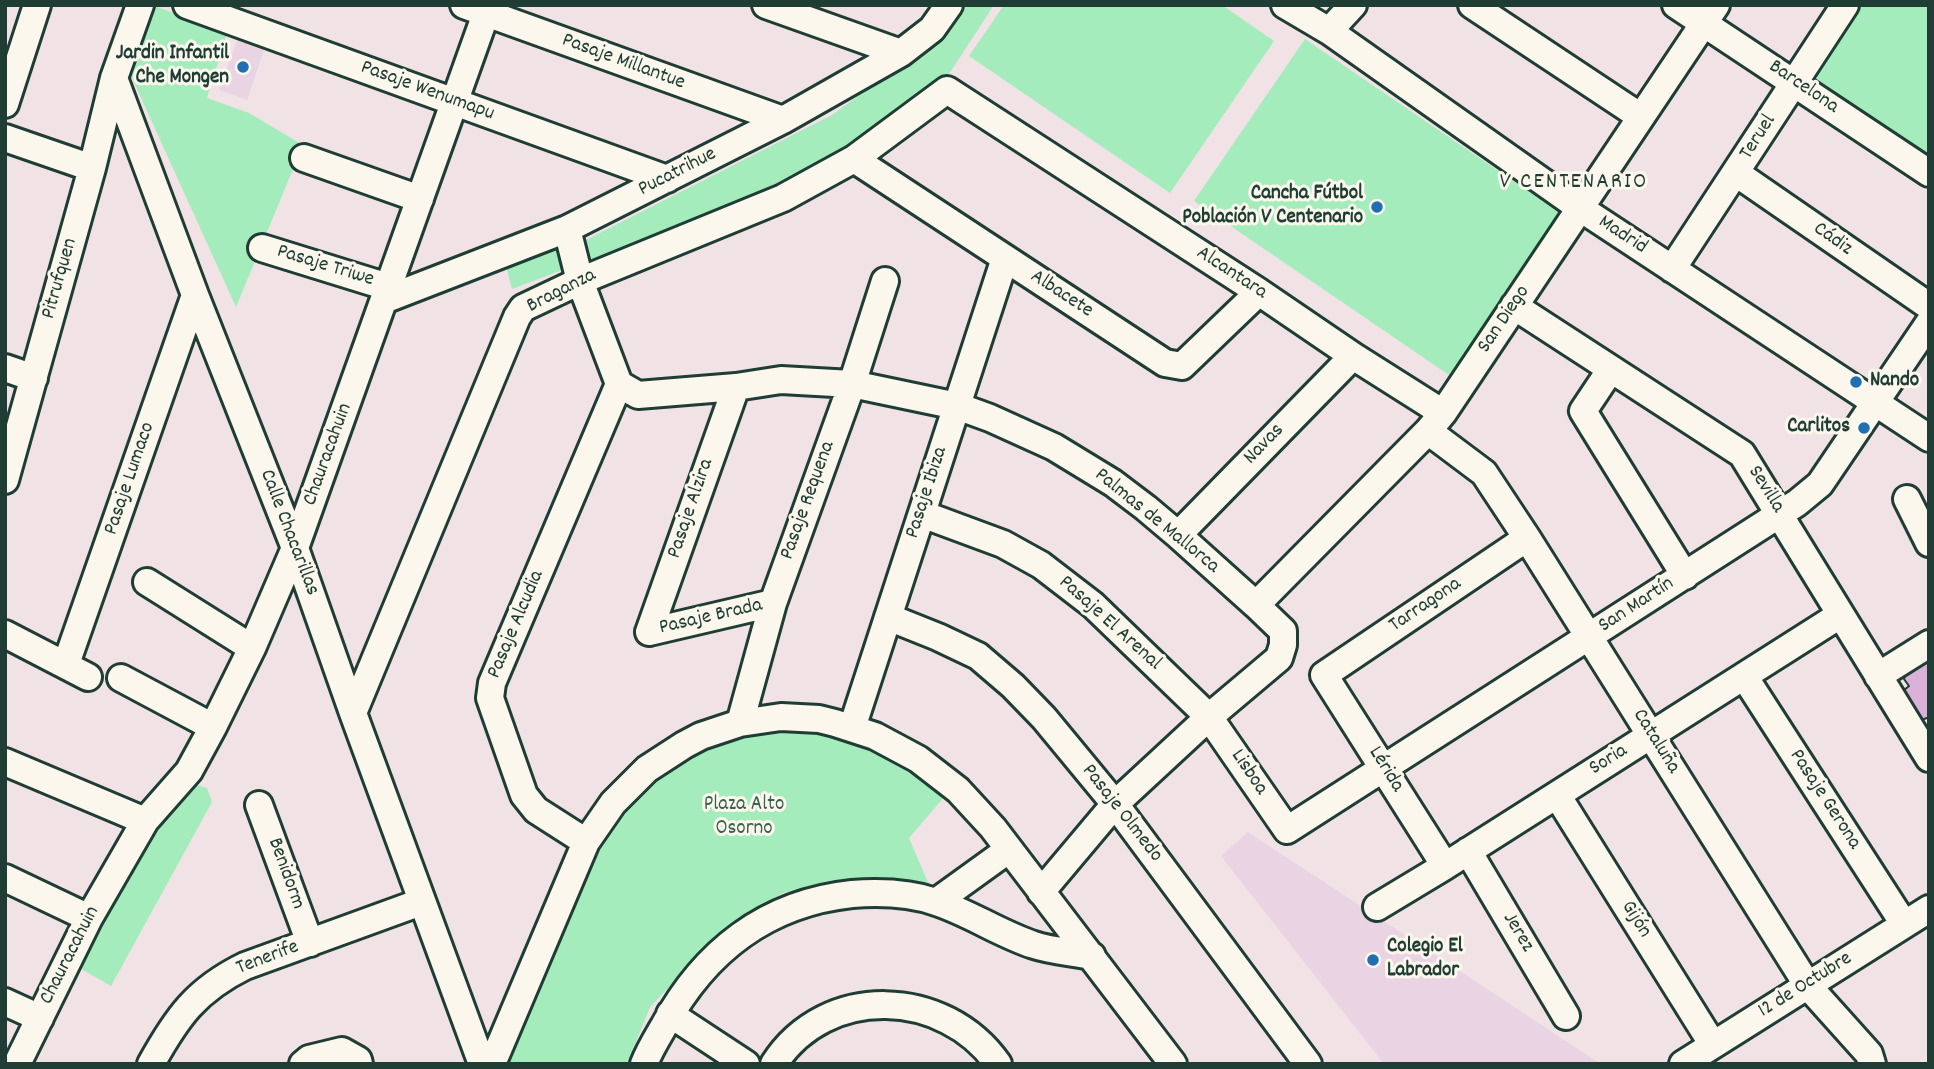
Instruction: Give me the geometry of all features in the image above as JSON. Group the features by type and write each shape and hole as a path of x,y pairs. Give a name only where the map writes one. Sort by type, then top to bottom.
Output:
{"street":[{"path":"5,104 16,33 37,5"},
{"path":"114,78 140,5"},
{"name":"Pasaje Wenumapu","path":"187,5 667,178"},
{"path":"766,5 901,54"},
{"name":"Pucatrihue","path":"386,294 566,229 782,120 901,54 932,29 949,5"},
{"name":"Madrid","path":"1284,5 1329,31 1580,208 1929,438"},
{"path":"1329,31 1353,5"},
{"path":"1472,5 1641,117"},
{"name":"Barcelona","path":"1676,5 1710,14 1795,83 1929,173"},
{"name":"Teruel","path":"1672,269 1845,5"},
{"name":"Chauracahuin","path":"18,1064 89,918 145,821 189,771 213,727 295,548 454,102 480,8"},
{"name":"Pasaje Millantue","path":"480,8 782,120"},
{"name":"San Diego","path":"1256,604 1435,422 1710,14"},
{"name":"Pitrufquen","path":"5,480 92,168 114,78"},
{"name":"Calle Chacarillas","path":"114,78 195,295 295,548 421,902 482,1064"},
{"name":"Braganza","path":"353,713 523,308 580,281 783,198 854,159 947,90"},
{"name":"Alcantara","path":"947,90 1259,292 1353,356 1435,422"},
{"path":"5,138 92,168"},
{"path":"304,158 420,199"},
{"name":"Albacete","path":"854,159 1165,363 1182,366 1259,292"},
{"name":"Cádiz","path":"1736,173 1929,306"},
{"path":"566,229 580,281 619,384"},
{"name":"Pasaje Triwe","path":"262,248 386,294"},
{"name":"Pasaje Ibiza","path":"852,728 1005,258"},
{"name":"Pasaje Requena","path":"740,723 773,603 852,384 885,281"},
{"name":"Pasaje Lumaco","path":"5,634 77,670 195,295"},
{"name":"Sevilla","path":"1514,306 1742,454 1929,758"},
{"name":"San Martín","path":"1287,830 1780,515 1820,484 1929,323"},
{"name":"Navas","path":"1178,535 1353,356"},
{"path":"5,368 34,378"},
{"path":"1611,369 1583,411 1685,576"},
{"name":"Palmas de Mallorca","path":"619,384 638,395 736,387 780,380 852,384 957,406 1022,431 1084,464 1146,508 1283,631 1279,658 1209,717 1115,804 1041,892"},
{"name":"Pasaje Alcudia","path":"586,842 536,810 524,795 490,698 492,683 619,384"},
{"name":"Pasaje Alzira","path":"649,632 736,387"},
{"name":"Cataluña","path":"1435,422 1484,473 1808,986 1869,1054 1872,1064"},
{"path":"1907,499 1929,543"},
{"name":"Pasaje El Arenal","path":"922,514 1003,544 1041,565 1093,605 1209,717"},
{"name":"Tarragona","path":"1324,675 1527,538"},
{"path":"147,582 251,648"},
{"name":"Pasaje Brada","path":"649,632 773,603"},
{"name":"Soria","path":"1377,907 1840,615"},
{"name":"Pasaje Olmedo","path":"888,617 978,656 1013,685 1115,804 1308,1064"},
{"path":"1878,676 1929,644"},
{"name":"Lérida","path":"1324,675 1445,866"},
{"name":"Pasaje Gerona","path":"1744,676 1904,924"},
{"path":"121,678 213,727"},
{"path":"492,1064 586,842 613,803 647,769 701,736 740,723 781,717 802,717 852,728 897,747 938,773 977,808 1172,1064"},
{"name":"Lisboa","path":"1209,717 1287,830"},
{"path":"5,762 145,821"},
{"name":"Gijón","path":"1557,794 1713,1045"},
{"name":"Benidorm","path":"259,805 310,943"},
{"path":"936,902 1008,850"},
{"name":"Jerez","path":"1468,851 1566,1016"},
{"path":"5,878 89,918"},
{"path":"644,1064 670,1014 696,975 730,943 770,918 792,908 827,898 864,893 936,902 1035,945 1092,956"},
{"name":"Tenerife","path":"151,1064 178,1018 211,985 245,966 421,902"},
{"name":"12 de Octubre","path":"1684,1064 1929,909"},
{"path":"5,1002 40,1018"},
{"path":"774,1064 789,1044 822,1020 850,1009 880,1004 916,1008 950,1021 980,1042 998,1064"},
{"path":"670,1014 746,1064"},
{"path":"303,1064 309,1059 342,1051 358,1060 359,1064"}],"shaded area":[{"name":"Jardin Infantil Che Mongen","path":"239,35 266,44 247,100 219,90"},
{"name":"Colegio El Labrador","path":"1248,832 1601,1064 1384,1064 1221,856"}],"green space":[{"path":"152,5 227,33 207,98 249,113 303,145 236,307 127,67"},
{"path":"965,5 994,5 949,74 841,156 589,265 586,240 832,115 924,48 959,15"},
{"name":"Cancha Fútbol Población V Centenario","path":"1004,5 1222,5 1274,41 1170,193 969,56"},
{"path":"1851,5 1929,5 1929,161 1801,81"},
{"name":"Cancha Fútbol Población V Centenario","path":"1305,39 1560,213 1449,375 1194,201"},
{"path":"559,242 565,269 512,289 506,266"},
{"name":"Plaza Alto Osorno","path":"801,726 842,734 925,775 945,796 909,838 927,880 938,895 834,890 785,892 728,926 650,1007 627,1064 494,1064 591,854 639,795 676,761 708,739"},
{"path":"191,783 207,788 212,802 111,986 76,966 151,833"}],"building":[{"path":"1929,658 1929,720 1921,720 1903,691 1909,686 1904,679 1907,671"}],"place":[{"name":"Jardin Infantil Che Mongen","path":"243,67"},
{"name":"Cancha Fútbol Población V Centenario","path":"1377,207"},
{"name":"Nando","path":"1856,382"},
{"name":"Carlitos","path":"1864,428"},
{"name":"Colegio El Labrador","path":"1373,960"}],"district":[{"name":"V CENTENARIO","path":"1574,184"}]}
